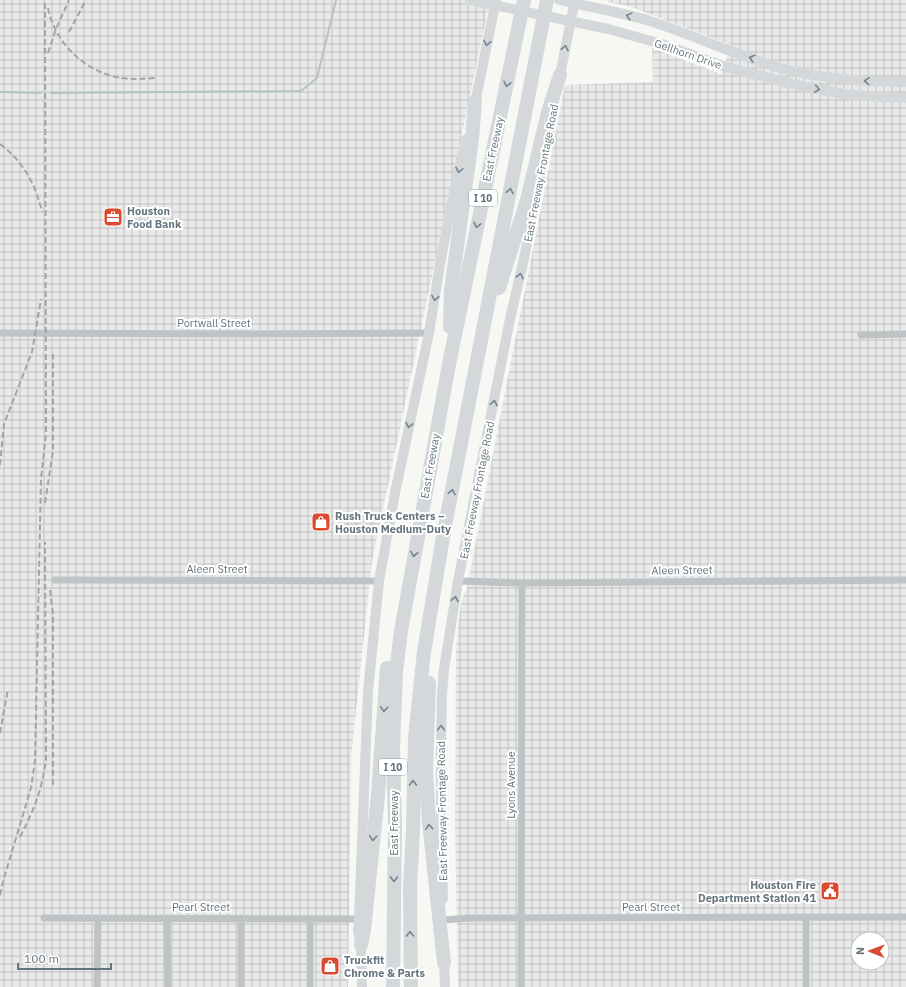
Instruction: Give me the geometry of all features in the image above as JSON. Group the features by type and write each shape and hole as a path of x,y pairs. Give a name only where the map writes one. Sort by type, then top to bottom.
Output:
{"highway":[{"name":"East Freeway","path":"393,987 395,824 393,749 396,672 401,631 449,364 524,0"},
{"name":"East Freeway","path":"411,987 410,887 415,737 424,652 434,585 547,0"},
{"path":"479,353 527,200 548,112 560,75"},
{"path":"449,364 451,290 472,139 475,101"},
{"path":"434,585 426,770 429,822 444,963"},
{"path":"361,945 364,930 378,795 387,667 401,631"}],"main road":[{"name":"Gellhorn Drive","path":"470,0 495,2 608,29 670,47 726,67 796,85 849,95 906,98"},
{"name":"Gellhorn Drive","path":"559,0 612,11 651,22 727,50 789,70 846,80 906,82"},
{"path":"362,987 361,945 358,931 358,919 368,691 379,581 395,493 429,332 455,189 495,2"},
{"name":"East Freeway Frontage Road","path":"445,987 441,840 442,695 444,670 458,581 510,319 537,197 574,2"},
{"path":"670,47 677,31"}],"street":[{"name":"Portwall Street","path":"0,333 240,334 429,332"},
{"path":"861,335 906,334"},
{"name":"Aleen Street","path":"55,580 379,581"},
{"name":"Aleen Street","path":"458,581 522,583 906,580"},
{"name":"Lyons Avenue","path":"521,987 522,583"},
{"name":"Pearl Street","path":"444,920 469,918 906,917"},
{"name":"Pearl Street","path":"44,918 358,919"},
{"path":"168,918 168,987"},
{"path":"241,918 241,987"},
{"path":"806,918 806,987"},
{"path":"97,987 98,919"},
{"path":"310,919 310,987"}],"shaded area":[{"path":"0,0 490,0 372,561 351,757 348,987 0,987"},
{"path":"607,0 906,0 906,987 458,987 455,821 456,649 461,601 467,589 565,85 653,82 652,48 721,74 731,45 629,6 608,2"}],"waterway":[{"path":"51,93 301,91 317,78 336,0"},
{"path":"0,92 41,93"}],"railway":[{"path":"0,895 31,788 35,761 41,479 46,434 45,0"},
{"path":"48,53 56,29 69,0"},
{"path":"69,32 86,0"},
{"path":"48,8 51,20 63,41 71,51 90,66 101,72 117,77 133,79 155,78"},
{"path":"0,144 15,158 27,174 36,192 42,212"},
{"path":"0,465 4,424 32,352 41,299"},
{"path":"45,503 53,451 53,354"},
{"path":"20,837 37,800 46,759 45,542"},
{"path":"50,590 53,614 53,787"},
{"path":"0,733 8,689"}],"place":[{"name":"Houston Food Bank","path":"113,217"},
{"name":"Rush Truck Centers – Houston Medium-Duty","path":"321,522"},
{"name":"Houston Fire Department Station 41","path":"830,891"},
{"name":"Truckfit Chrome & Parts","path":"330,966"}]}
